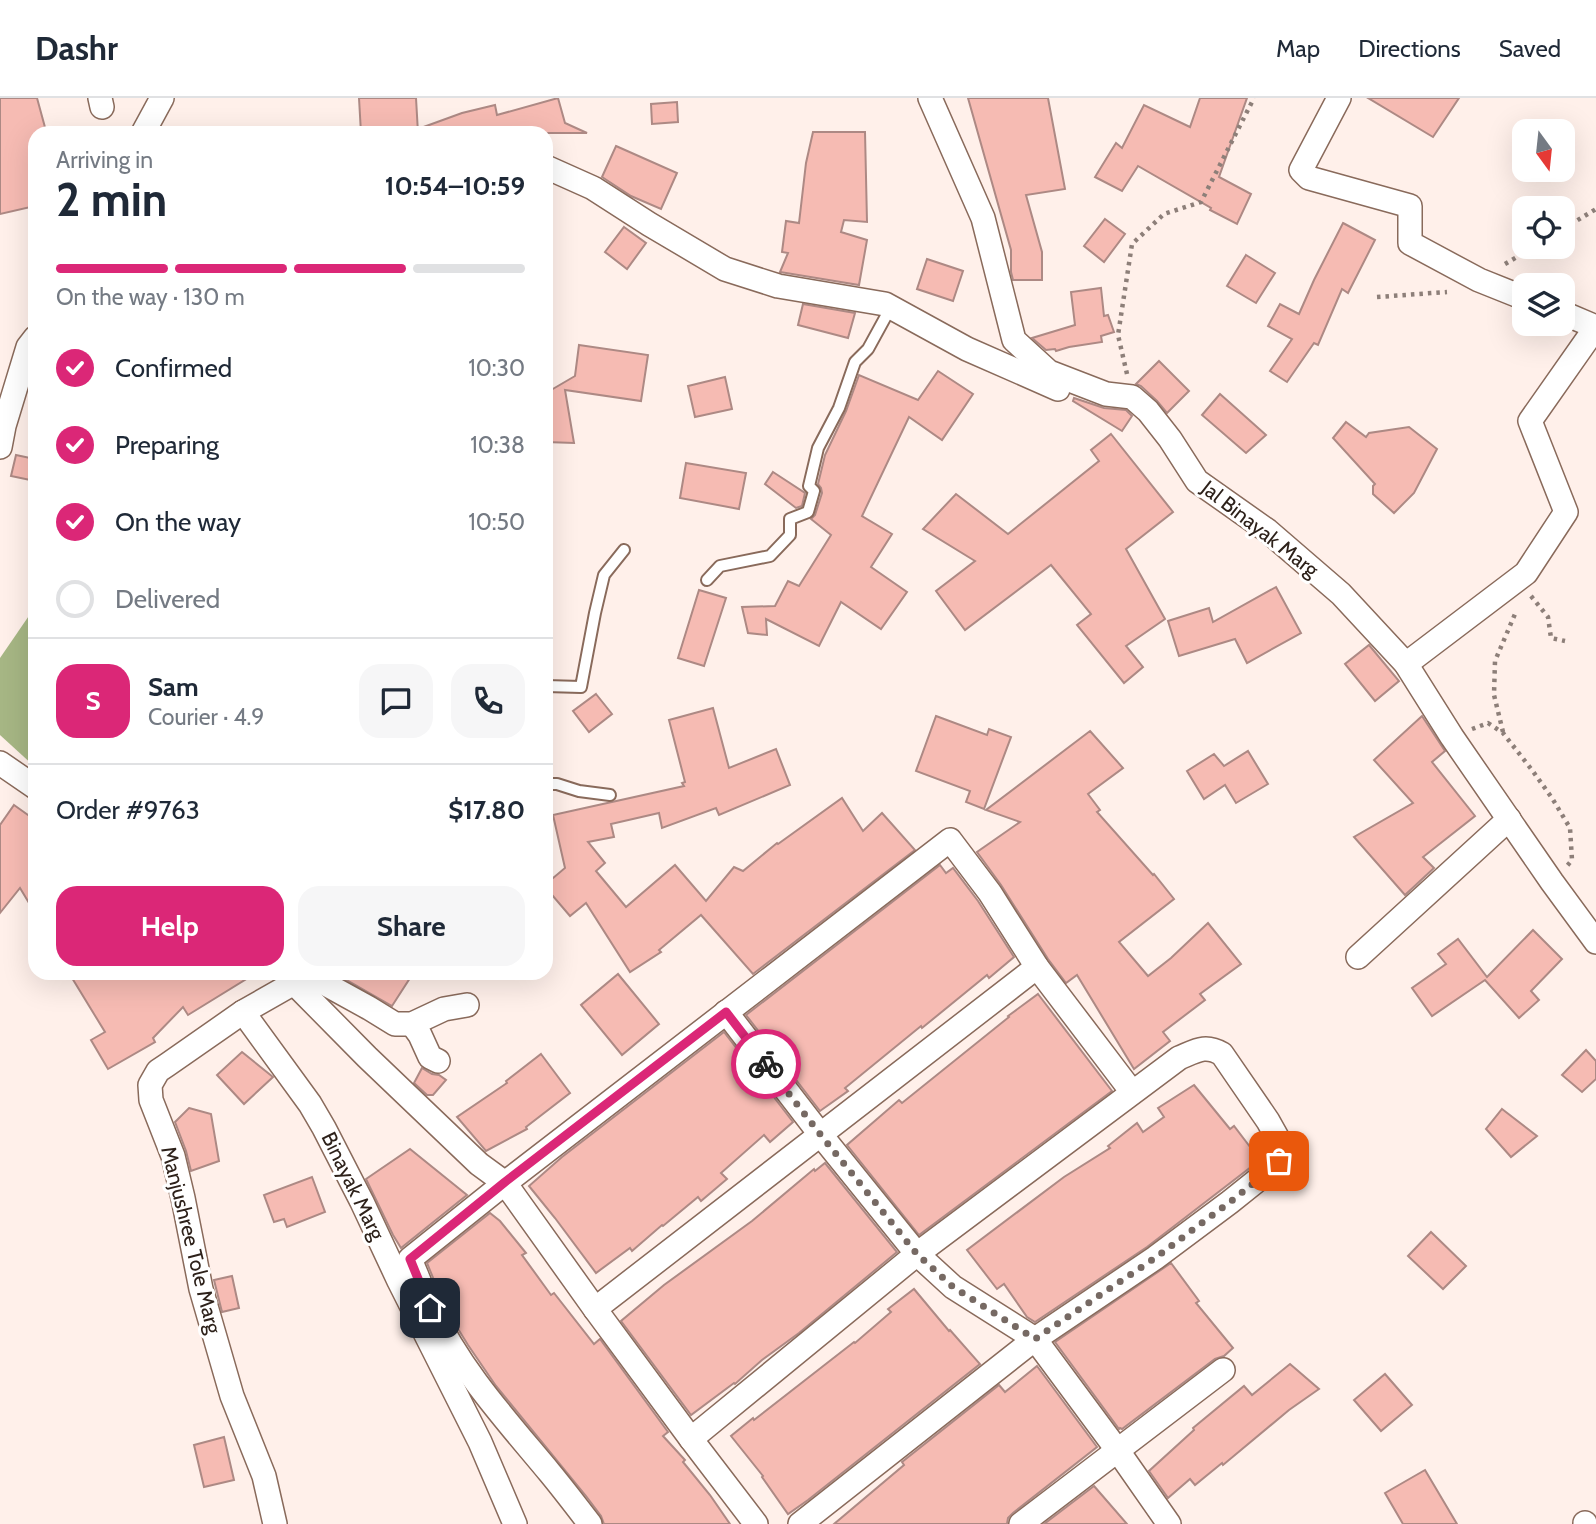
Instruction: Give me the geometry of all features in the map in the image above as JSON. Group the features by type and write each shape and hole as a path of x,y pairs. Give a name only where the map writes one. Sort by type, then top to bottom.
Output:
{"street":[{"path":"147,126 162,98"},
{"path":"930,98 983,218 1014,340 1049,372 1106,394"},
{"path":"1339,98 1301,170 1309,178 1410,206 1410,243 1479,280 1512,293"},
{"path":"553,170 593,188 725,269 778,286 885,304 967,349 1068,393 1132,397"},
{"path":"1406,664 1526,573 1566,512 1530,421 1596,327 1575,318"},
{"path":"0,447 28,346"},
{"name":"Jal Binayak Marg","path":"1132,397 1148,411 1170,439 1197,481 1268,531 1341,594 1406,664 1452,737 1596,942"},
{"path":"0,764 28,782"},
{"path":"1357,957 1509,819"},
{"path":"590,1524 495,1409 475,1380 430,1308 410,1259 505,1182 950,840 990,893 1037,967 1132,1092"},
{"path":"595,1309 1037,967"},
{"name":"Manjushree Tole Marg","path":"275,1524 264,1476 232,1396 201,1289 173,1156 151,1100 150,1085 158,1071 243,1012 300,980"},
{"path":"307,980 367,1057 479,1164 505,1182 595,1309 756,1524"},
{"path":"316,980 395,1024 411,1024 444,1009 467,1004"},
{"name":"Binayak Marg","path":"243,1012 310,1104 324,1128 480,1443 515,1524"},
{"path":"726,1012 917,1254 953,1287 1035,1339 1169,1524"},
{"path":"411,1024 420,1035 430,1057 438,1061"},
{"path":"691,1439 917,1254 1132,1092 1179,1058 1206,1048 1222,1054 1282,1146 1283,1153 1275,1166 1155,1258 1035,1339 800,1524"},
{"path":"1021,1524 1223,1370"}],"lane":[{"path":"707,580 720,566 770,556 790,536 790,519 808,512 814,491 809,486 818,448 839,408 855,362 868,349 891,307"},
{"path":"553,686 581,687 604,575 624,550"},
{"path":"553,783 579,792 610,795"}],"path":[{"path":"1132,397 1118,334 1132,244 1164,214 1201,202 1254,98"},
{"path":"1575,222 1596,209"},
{"path":"1522,602 1528,592 1548,617 1552,638 1565,641"},
{"path":"1503,733 1494,695 1495,662 1516,612"},
{"path":"1452,737 1488,723 1503,733 1532,769 1570,828 1572,860 1552,881"}],"green space":[{"path":"28,617 28,761 0,735 0,658"}],"building":[{"path":"0,98 37,98 45,126 28,126 28,208 0,214"},
{"path":"359,98 416,98 418,126 361,126"},
{"path":"558,98 565,123 587,133 553,133 553,126 426,126 495,105 497,115"},
{"path":"968,98 1048,98 1065,189 1026,195 1042,252 1042,280 1013,280 1011,250"},
{"path":"1200,98 1247,98 1219,177 1251,194 1237,224 1138,166 1122,191 1095,177 1116,143 1122,148 1144,105 1190,127"},
{"path":"1368,98 1459,98 1433,137"},
{"path":"677,102 678,122 652,124 651,104"},
{"path":"813,132 865,132 867,222 844,220 841,232 867,240 859,285 780,272 788,253 782,252 786,221 799,223 806,163"},
{"path":"616,146 677,173 661,209 631,196 602,177"},
{"path":"1105,219 1125,234 1104,262 1084,246"},
{"path":"1343,223 1375,240 1348,293 1342,289 1318,345 1314,343 1287,382 1270,371 1292,339 1268,326 1280,304 1299,314"},
{"path":"624,227 646,243 627,269 605,252"},
{"path":"1246,255 1275,273 1256,303 1227,286"},
{"path":"927,259 963,271 953,301 917,289"},
{"path":"1101,288 1104,316 1108,315 1114,332 1101,336 1102,342 1056,351 1046,350 1032,338 1075,325 1071,292"},
{"path":"803,304 855,313 848,338 798,325"},
{"path":"579,345 648,355 641,401 565,390 574,443 553,442 553,389 575,376"},
{"path":"1159,361 1189,391 1167,413 1136,384"},
{"path":"938,371 973,394 942,440 909,417 862,516 892,534 871,567 907,592 881,629 841,602 819,646 766,619 767,635 748,633 742,607 775,606 788,581 799,586 831,535 811,519 815,515 822,493 818,484 825,455 846,411 859,375 918,400"},
{"path":"725,377 732,409 695,417 688,386"},
{"path":"1220,394 1266,435 1246,453 1202,415"},
{"path":"1074,398 1104,408 1126,410 1132,416 1122,431 1073,401"},
{"path":"1346,422 1366,437 1369,433 1409,427 1437,449 1414,493 1394,513 1373,494 1375,484 1333,438"},
{"path":"1111,434 1173,512 1126,549 1165,619 1126,646 1143,667 1124,683 1077,625 1091,614 1051,565 965,630 936,591 975,561 923,529 956,494 1008,534 1099,461 1091,450"},
{"path":"16,455 28,458 28,480 11,476"},
{"path":"686,463 746,473 739,509 680,498"},
{"path":"773,472 805,493 802,506 796,508 765,484"},
{"path":"1276,587 1301,633 1247,663 1235,639 1179,656 1168,621 1209,608 1213,622"},
{"path":"699,590 726,598 704,666 678,658"},
{"path":"1369,645 1399,681 1375,701 1345,664"},
{"path":"596,694 612,714 589,732 573,711"},
{"path":"713,708 729,768 776,749 790,785 719,815 716,808 662,828 659,813 611,824 614,837 588,842 605,863 596,871 626,907 675,865 706,901 734,867 743,871 777,843 842,798 863,831 882,813 915,850 753,974 701,915 659,950 661,952 630,972 586,903 570,916 553,896 553,878 565,868 553,815 684,786 669,720"},
{"path":"936,716 987,735 989,729 1011,737 984,809 966,802 970,791 916,771"},
{"path":"1422,716 1445,751 1432,762 1475,816 1423,857 1434,868 1405,895 1354,837 1413,803 1374,760"},
{"path":"1090,731 1123,768 1088,794 1100,810 1097,812 1174,899 1119,942 1148,976 1208,923 1241,964 1200,994 1205,1000 1163,1032 1170,1041 1134,1069 1077,975 1066,983 977,852 1020,822 986,810"},
{"path":"1248,751 1268,784 1236,803 1225,785 1204,799 1187,771 1214,754 1224,766"},
{"path":"14,805 28,815 28,901 20,888 0,913 0,825"},
{"path":"940,865 946,873 953,868 1014,957 989,978 987,975 922,1028 921,1026 845,1088 848,1091 820,1111 746,1015"},
{"path":"1533,930 1562,959 1531,991 1539,1000 1519,1018 1485,980 1432,1016 1412,988 1446,964 1438,954 1458,939 1487,977"},
{"path":"618,974 659,1024 622,1055 581,1005"},
{"path":"73,980 245,980 188,1015 183,1007 153,1038 155,1042 108,1069 91,1040 105,1032"},
{"path":"347,980 409,980 392,1006"},
{"path":"1038,994 1112,1091 919,1235 847,1145 899,1100 902,1103"},
{"path":"724,1032 793,1122 770,1142 764,1135 721,1173 727,1179 701,1201 698,1197 632,1251 630,1248 596,1273 529,1186 562,1157"},
{"path":"1586,1050 1596,1061 1596,1079 1582,1092 1562,1075"},
{"path":"242,1052 273,1077 244,1104 217,1075"},
{"path":"541,1054 570,1093 526,1127 527,1129 486,1151 457,1117 507,1083 506,1081"},
{"path":"422,1068 446,1080 433,1095 427,1095 414,1083"},
{"path":"1194,1085 1230,1129 1234,1126 1260,1160 1147,1247 1035,1322 1027,1317 1004,1284 997,1289 967,1250 1064,1177 1110,1148 1108,1146 1137,1123 1143,1132 1164,1117 1158,1108"},
{"path":"189,1108 211,1114 219,1161 191,1171 175,1122"},
{"path":"1502,1109 1537,1136 1511,1157 1486,1129"},
{"path":"410,1149 467,1195 401,1248 366,1179"},
{"path":"825,1163 897,1252 735,1384 691,1415 621,1321 664,1285 752,1221 814,1169 815,1171"},
{"path":"312,1177 325,1212 287,1227 284,1219 274,1222 264,1195"},
{"path":"490,1213 526,1253 522,1255 551,1295 554,1293 594,1344 600,1339 668,1432 663,1436 685,1460 683,1462 730,1524 604,1524 586,1496 496,1386 451,1317 454,1313 440,1295 427,1263"},
{"path":"1431,1232 1466,1266 1443,1289 1408,1256"},
{"path":"1171,1263 1199,1301 1196,1303 1233,1348 1119,1429 1055,1342"},
{"path":"232,1276 239,1308 222,1312 214,1280"},
{"path":"914,1289 980,1364 788,1514 763,1476 731,1436 855,1343 891,1312 888,1309"},
{"path":"1290,1364 1319,1389 1289,1410 1223,1465 1222,1463 1195,1485 1190,1479 1168,1498 1149,1471 1194,1430 1193,1428 1244,1386 1252,1395"},
{"path":"1037,1366 1097,1447 1013,1513 1007,1524 834,1524 904,1465 902,1462 999,1385 1005,1392"},
{"path":"1385,1374 1412,1405 1381,1431 1354,1400"},
{"path":"224,1437 234,1480 204,1487 194,1445"},
{"path":"1425,1470 1457,1524 1403,1524 1385,1493"},
{"path":"1094,1486 1127,1524 1044,1524"}],"way so far":[{"path":"766,1064 917,1254 953,1287 1035,1339 1155,1258 1230,1202 1279,1161"}],"route":[{"path":"430,1308 410,1259 505,1182 726,1012 766,1064"}]}
